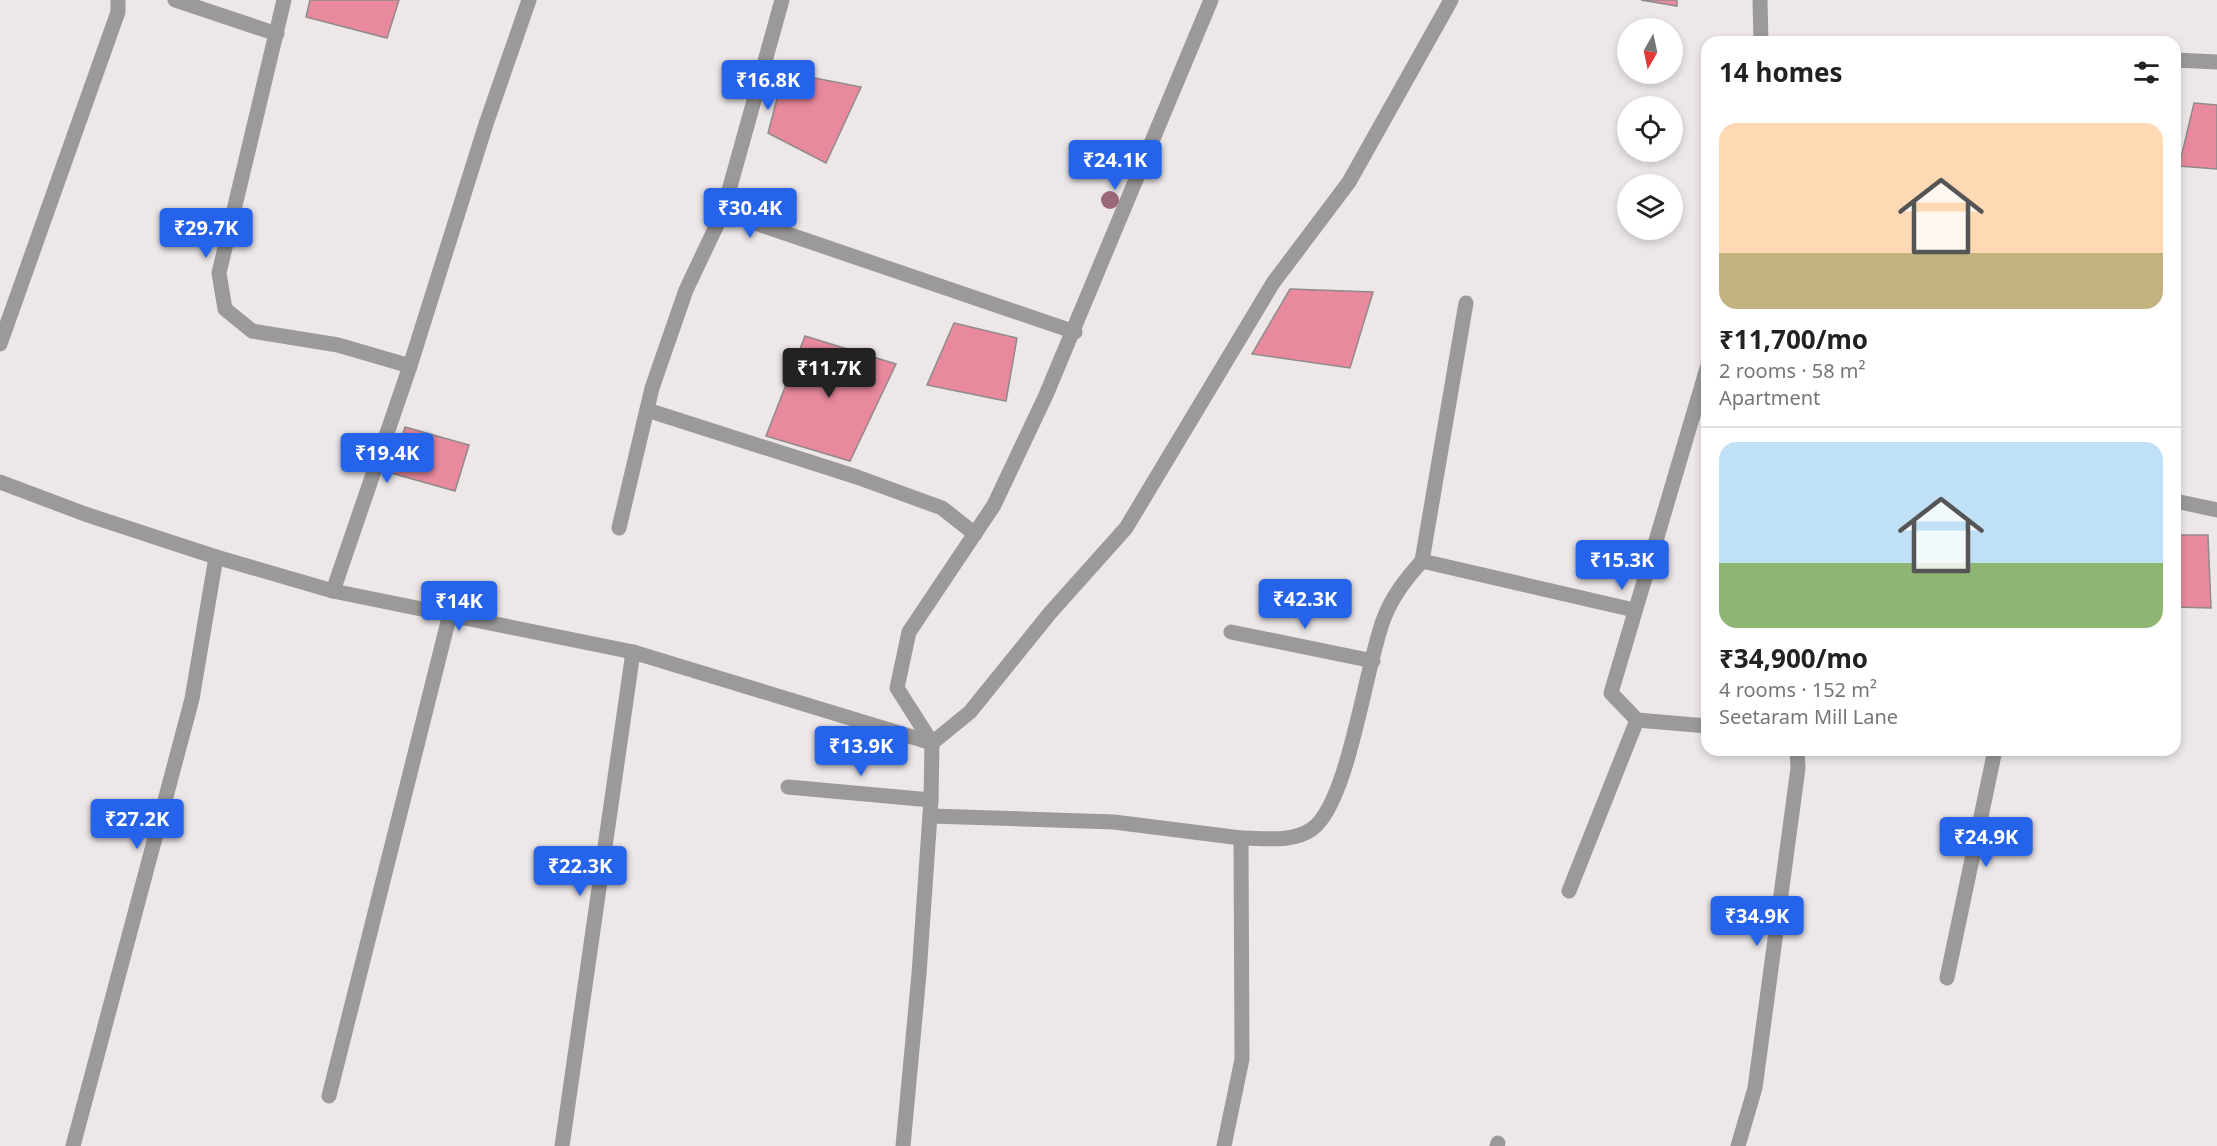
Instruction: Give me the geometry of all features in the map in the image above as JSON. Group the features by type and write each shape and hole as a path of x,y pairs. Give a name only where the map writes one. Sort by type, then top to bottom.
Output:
{"street":[{"path":"0,344 114,23 118,0"},
{"path":"175,0 277,34"},
{"path":"285,0 219,273 225,309 252,331 338,345 410,366"},
{"path":"333,591 410,366 486,124 529,0"},
{"path":"619,528 652,388 686,290 723,212 782,0"},
{"path":"903,1146 930,816 932,743 897,688 909,632 994,505 1075,332 1211,0"},
{"path":"932,743 970,712 1050,613 1126,528 1273,283 1350,182 1451,0"},
{"path":"1760,0 1761,36"},
{"path":"2181,60 2217,62"},
{"path":"723,212 1075,332"},
{"path":"930,816 1114,822 1241,838 1291,838 1313,828 1328,810 1346,763 1384,619 1399,587 1422,561 1466,303"},
{"path":"1701,388 1611,693 1637,720 1701,725"},
{"path":"648,410 857,477 942,508 975,534"},
{"path":"0,482 85,514 216,557 333,591 633,652 932,743"},
{"path":"2181,502 2217,510"},
{"path":"73,1146 192,699 216,557"},
{"path":"1422,561 1634,610"},
{"path":"329,1096 450,614"},
{"path":"1231,632 1373,661"},
{"path":"562,1146 633,652"},
{"path":"1569,891 1637,720"},
{"path":"1738,1146 1755,1088 1798,768 1797,756"},
{"path":"1947,978 1994,756"},
{"path":"788,787 931,800"},
{"path":"1224,1146 1242,1059 1241,838"}],"building":[{"path":"310,0 399,0 387,38 306,17"},
{"path":"1641,0 1677,0 1677,6"},
{"path":"784,72 861,87 826,163 768,133"},
{"path":"2194,103 2217,105 2217,169 2181,166"},
{"path":"1290,289 1373,292 1350,368 1252,354"},
{"path":"954,323 1017,338 1006,401 927,385"},
{"path":"805,336 896,364 850,461 766,436"},
{"path":"405,427 469,445 455,491 391,473"},
{"path":"2181,535 2208,535 2211,608 2181,607"}]}
